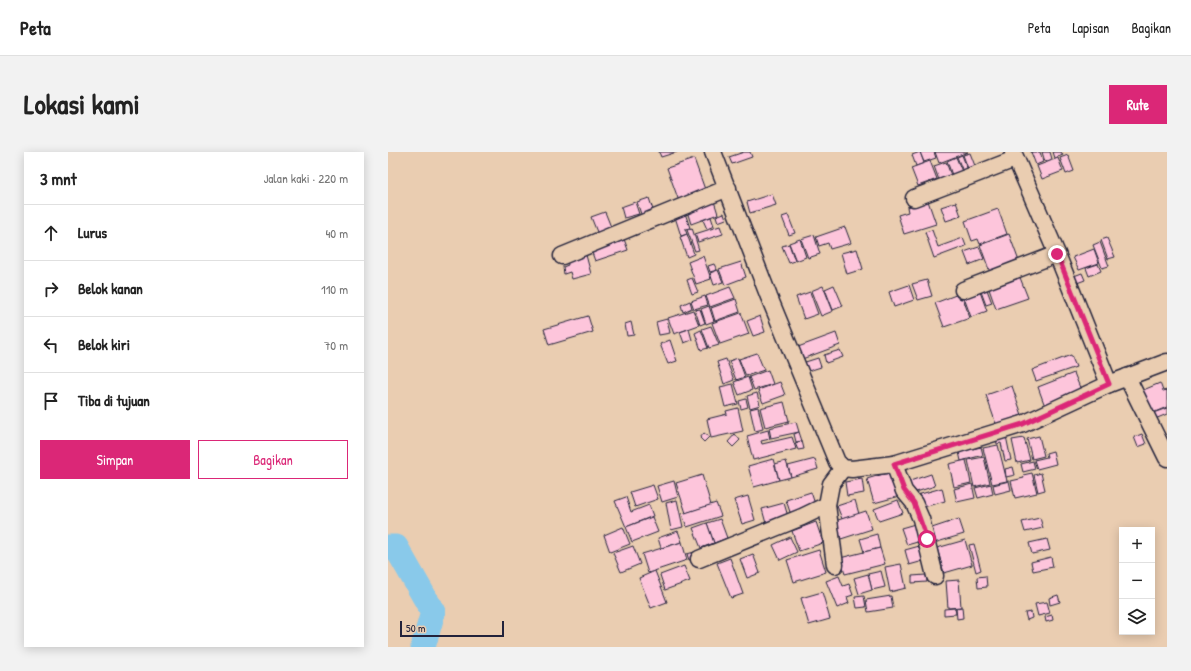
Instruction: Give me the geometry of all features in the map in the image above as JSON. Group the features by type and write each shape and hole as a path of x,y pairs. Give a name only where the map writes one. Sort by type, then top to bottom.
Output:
{"street":[{"path":"713,152 834,455 844,468 852,469 894,464 1023,424 1109,384 1167,362"},
{"path":"914,198 1014,155 1057,254 1109,384"},
{"path":"562,256 728,188"},
{"path":"963,290 1057,254"},
{"path":"1127,377 1163,438 1167,458"},
{"path":"894,464 904,490 914,503 921,520 935,576"},
{"path":"835,565 827,505 831,484 844,468"},
{"path":"699,558 802,517 827,505"}],"building":[{"path":"659,152 677,152 661,157"},
{"path":"744,152 750,152 752,157 732,164 729,157"},
{"path":"920,152 924,163 916,166 912,155"},
{"path":"920,152 934,152 936,158 924,162"},
{"path":"935,152 968,152 939,163"},
{"path":"1031,152 1040,152 1043,162 1036,165"},
{"path":"1042,152 1050,152 1052,159 1045,162"},
{"path":"1053,152 1061,152 1063,155 1055,158"},
{"path":"970,153 977,171 970,174 963,155"},
{"path":"962,155 969,173 964,174 957,157"},
{"path":"1068,155 1074,171 1066,174 1060,158"},
{"path":"956,157 963,174 953,178 947,161"},
{"path":"1058,158 1063,171 1042,179 1037,166"},
{"path":"694,159 707,195 680,204 667,168"},
{"path":"930,161 937,179 918,186 911,168"},
{"path":"946,162 952,178 940,183 934,166"},
{"path":"772,194 776,205 750,213 747,202"},
{"path":"649,198 654,213 642,217 637,202"},
{"path":"713,198 718,214 691,224 686,208"},
{"path":"928,201 936,224 904,234 898,215 908,212 907,207"},
{"path":"635,202 639,214 624,218 621,207"},
{"path":"956,202 961,216 946,221 941,207"},
{"path":"998,209 1007,234 980,244 978,239 972,241 965,221"},
{"path":"605,212 613,232 599,237 591,217"},
{"path":"685,213 690,228 685,229 687,234 681,236 675,217"},
{"path":"724,213 726,219 718,222 716,216"},
{"path":"788,215 795,233 789,235 782,217"},
{"path":"711,217 714,226 707,229 703,220"},
{"path":"720,226 723,234 698,242 695,234"},
{"path":"845,227 851,243 830,249 828,243 819,246 816,237"},
{"path":"692,228 699,250 695,251 687,230"},
{"path":"932,230 938,247 963,238 966,246 934,258 925,232"},
{"path":"687,234 694,254 687,257 680,237"},
{"path":"1009,234 1020,264 991,275 980,245"},
{"path":"814,235 820,254 808,258 801,239"},
{"path":"1107,238 1115,257 1108,259 1101,240"},
{"path":"624,239 628,250 595,261 590,247 603,247"},
{"path":"800,239 806,257 796,261 789,243"},
{"path":"1100,242 1109,266 1102,268 1093,245"},
{"path":"789,244 795,261 789,263 782,246"},
{"path":"979,247 984,259 969,265 964,252"},
{"path":"857,249 863,269 847,274 841,253"},
{"path":"1094,249 1099,263 1079,270 1073,257"},
{"path":"586,255 591,274 572,279 570,272 564,274 563,267 568,265 567,259"},
{"path":"703,256 711,279 696,284 688,262"},
{"path":"741,262 746,277 725,285 719,269"},
{"path":"714,264 717,270 710,272 708,266"},
{"path":"1098,264 1101,271 1089,276 1086,268"},
{"path":"718,270 723,282 714,285 710,273"},
{"path":"1082,273 1085,280 1077,283 1074,276"},
{"path":"1019,275 1028,298 996,309 988,286"},
{"path":"692,278 698,292 692,294 687,280"},
{"path":"927,280 932,296 918,300 912,284"},
{"path":"834,285 843,306 833,310 825,289"},
{"path":"909,285 914,300 894,307 889,292"},
{"path":"823,286 833,311 821,316 811,291"},
{"path":"730,287 735,298 710,307 706,296"},
{"path":"986,287 992,303 986,305 980,289"},
{"path":"979,289 987,311 971,317 963,295"},
{"path":"810,292 818,314 804,319 796,297"},
{"path":"961,293 970,318 944,327 935,303"},
{"path":"705,296 708,305 694,309 691,301"},
{"path":"736,299 740,312 715,321 711,308"},
{"path":"690,301 692,308 683,312 681,305"},
{"path":"709,306 714,321 706,324 701,309"},
{"path":"700,309 705,323 700,325 695,310"},
{"path":"693,310 699,325 674,334 668,318"},
{"path":"741,313 749,334 720,344 712,323"},
{"path":"588,316 593,332 549,345 544,329"},
{"path":"760,316 765,332 753,336 747,321"},
{"path":"667,319 670,333 659,335 656,322"},
{"path":"631,322 634,335 627,336 625,324"},
{"path":"711,326 719,345 709,348 702,329"},
{"path":"689,329 692,340 684,343 680,332"},
{"path":"701,330 708,348 701,350 695,333"},
{"path":"836,333 840,345 802,359 798,347"},
{"path":"670,340 677,361 668,364 660,344"},
{"path":"840,350 843,357 826,363 824,355"},
{"path":"757,353 764,370 746,376 739,359"},
{"path":"1071,355 1076,367 1036,381 1032,370"},
{"path":"738,358 745,377 736,380 729,361"},
{"path":"818,358 821,367 802,373 799,364"},
{"path":"726,359 734,380 724,384 717,362"},
{"path":"768,370 773,384 754,390 749,377"},
{"path":"1074,373 1083,395 1046,409 1038,387"},
{"path":"748,377 752,390 739,395 734,382"},
{"path":"780,382 785,395 763,403 758,390"},
{"path":"1160,383 1163,391 1167,390 1167,407 1150,414 1141,391"},
{"path":"733,384 738,404 725,407 720,387"},
{"path":"1012,386 1022,415 996,424 986,395"},
{"path":"757,393 760,405 750,408 747,396"},
{"path":"746,399 748,407 741,409 739,401"},
{"path":"784,402 789,421 765,427 760,408"},
{"path":"758,407 763,429 755,431 750,409"},
{"path":"738,408 743,431 711,438 707,419 727,414 726,411"},
{"path":"1167,408 1167,414 1155,419 1153,413"},
{"path":"796,422 799,432 771,438 769,428"},
{"path":"768,430 770,439 761,441 762,444 792,437 796,449 753,460 747,436"},
{"path":"799,432 802,441 796,442 794,434"},
{"path":"704,433 709,437 704,442 700,438"},
{"path":"735,434 740,440 733,447 728,442"},
{"path":"1142,434 1146,444 1138,447 1134,437"},
{"path":"1006,436 1011,460 1005,461 1001,443 997,444 996,438"},
{"path":"1039,436 1044,456 1032,459 1027,439"},
{"path":"1024,438 1030,460 1017,463 1012,440"},
{"path":"802,441 804,449 798,450 795,443"},
{"path":"998,445 1007,481 992,484 983,448"},
{"path":"981,447 983,455 961,461 959,452"},
{"path":"1053,451 1056,464 1037,469 1034,460 1047,457 1046,453"},
{"path":"984,457 990,483 974,487 968,460"},
{"path":"773,459 779,480 754,487 748,466"},
{"path":"815,459 818,469 791,477 788,466"},
{"path":"966,460 971,483 954,487 949,464"},
{"path":"786,461 791,477 779,480 775,464"},
{"path":"1033,461 1035,469 1023,472 1021,464"},
{"path":"1013,467 1015,475 1006,477 1005,469"},
{"path":"893,471 900,496 874,503 867,479"},
{"path":"1032,473 1037,493 1015,498 1011,481 1024,478 1023,475"},
{"path":"1041,473 1045,490 1038,492 1034,475"},
{"path":"931,474 935,486 910,494 907,482"},
{"path":"702,475 711,505 686,513 676,483"},
{"path":"862,479 864,493 847,496 845,482"},
{"path":"674,481 678,497 662,502 657,486"},
{"path":"1009,481 1011,490 995,494 993,485"},
{"path":"972,484 975,498 957,502 954,489"},
{"path":"991,484 993,494 978,498 975,488"},
{"path":"653,485 658,499 635,507 630,492"},
{"path":"942,488 945,501 920,508 917,495"},
{"path":"811,492 816,507 791,515 786,500"},
{"path":"748,496 755,520 742,524 734,500"},
{"path":"626,497 631,512 649,505 653,516 626,527 615,501"},
{"path":"677,500 683,527 671,530 666,503"},
{"path":"855,500 859,514 842,519 837,506"},
{"path":"898,500 903,513 879,521 874,509"},
{"path":"716,503 721,516 687,527 682,514"},
{"path":"784,503 789,520 767,527 762,509"},
{"path":"866,511 872,529 841,539 835,521"},
{"path":"652,517 658,532 632,542 626,527"},
{"path":"1040,518 1043,528 1025,532 1022,522"},
{"path":"720,519 727,538 714,543 707,523"},
{"path":"959,519 964,534 934,543 929,529"},
{"path":"816,522 823,543 799,551 792,531"},
{"path":"707,523 714,543 701,548 693,528"},
{"path":"915,524 921,541 907,545 901,528"},
{"path":"623,527 630,544 610,552 604,535"},
{"path":"678,531 682,542 661,548 658,538"},
{"path":"877,534 880,548 864,552 860,539"},
{"path":"790,537 797,552 780,560 773,545"},
{"path":"1047,539 1050,550 1032,554 1029,543"},
{"path":"965,540 972,565 944,573 937,548"},
{"path":"682,542 687,560 648,573 642,554"},
{"path":"974,544 981,570 976,572 969,545"},
{"path":"923,545 927,560 909,565 905,550"},
{"path":"633,546 640,564 621,572 613,553"},
{"path":"880,548 885,564 845,574 840,558"},
{"path":"819,550 826,572 794,582 787,560"},
{"path":"698,551 700,556 689,560 687,554"},
{"path":"753,554 760,573 747,578 740,559"},
{"path":"1051,557 1053,567 1033,571 1031,562"},
{"path":"730,558 743,594 731,598 717,563"},
{"path":"901,564 906,588 890,592 885,567"},
{"path":"684,566 690,581 665,590 660,575"},
{"path":"655,571 667,602 651,608 639,578"},
{"path":"881,571 885,587 872,590 868,574"},
{"path":"868,574 872,590 859,594 854,578"},
{"path":"926,575 927,582 912,583 912,576"},
{"path":"839,576 843,586 849,584 853,595 847,597 849,603 837,608 826,581"},
{"path":"986,576 987,587 978,588 977,577"},
{"path":"959,580 961,607 948,608 946,581"},
{"path":"822,592 830,619 809,625 801,598"},
{"path":"1058,595 1060,602 1050,605 1049,598"},
{"path":"864,596 866,607 857,608 855,597"},
{"path":"891,596 893,608 868,612 866,600"},
{"path":"1047,602 1050,613 1038,616 1035,604"},
{"path":"962,607 963,618 957,619 956,608"},
{"path":"955,608 956,614 944,615 944,609"},
{"path":"1031,612 1032,618 1027,620 1025,613"},
{"path":"1052,615 1053,620 1046,622 1045,617"}],"waterway":[{"path":"388,547 396,547 433,612 423,647"}],"route":[{"path":"927,539 914,503 904,490 894,464 1023,424 1109,384 1057,254"}]}
